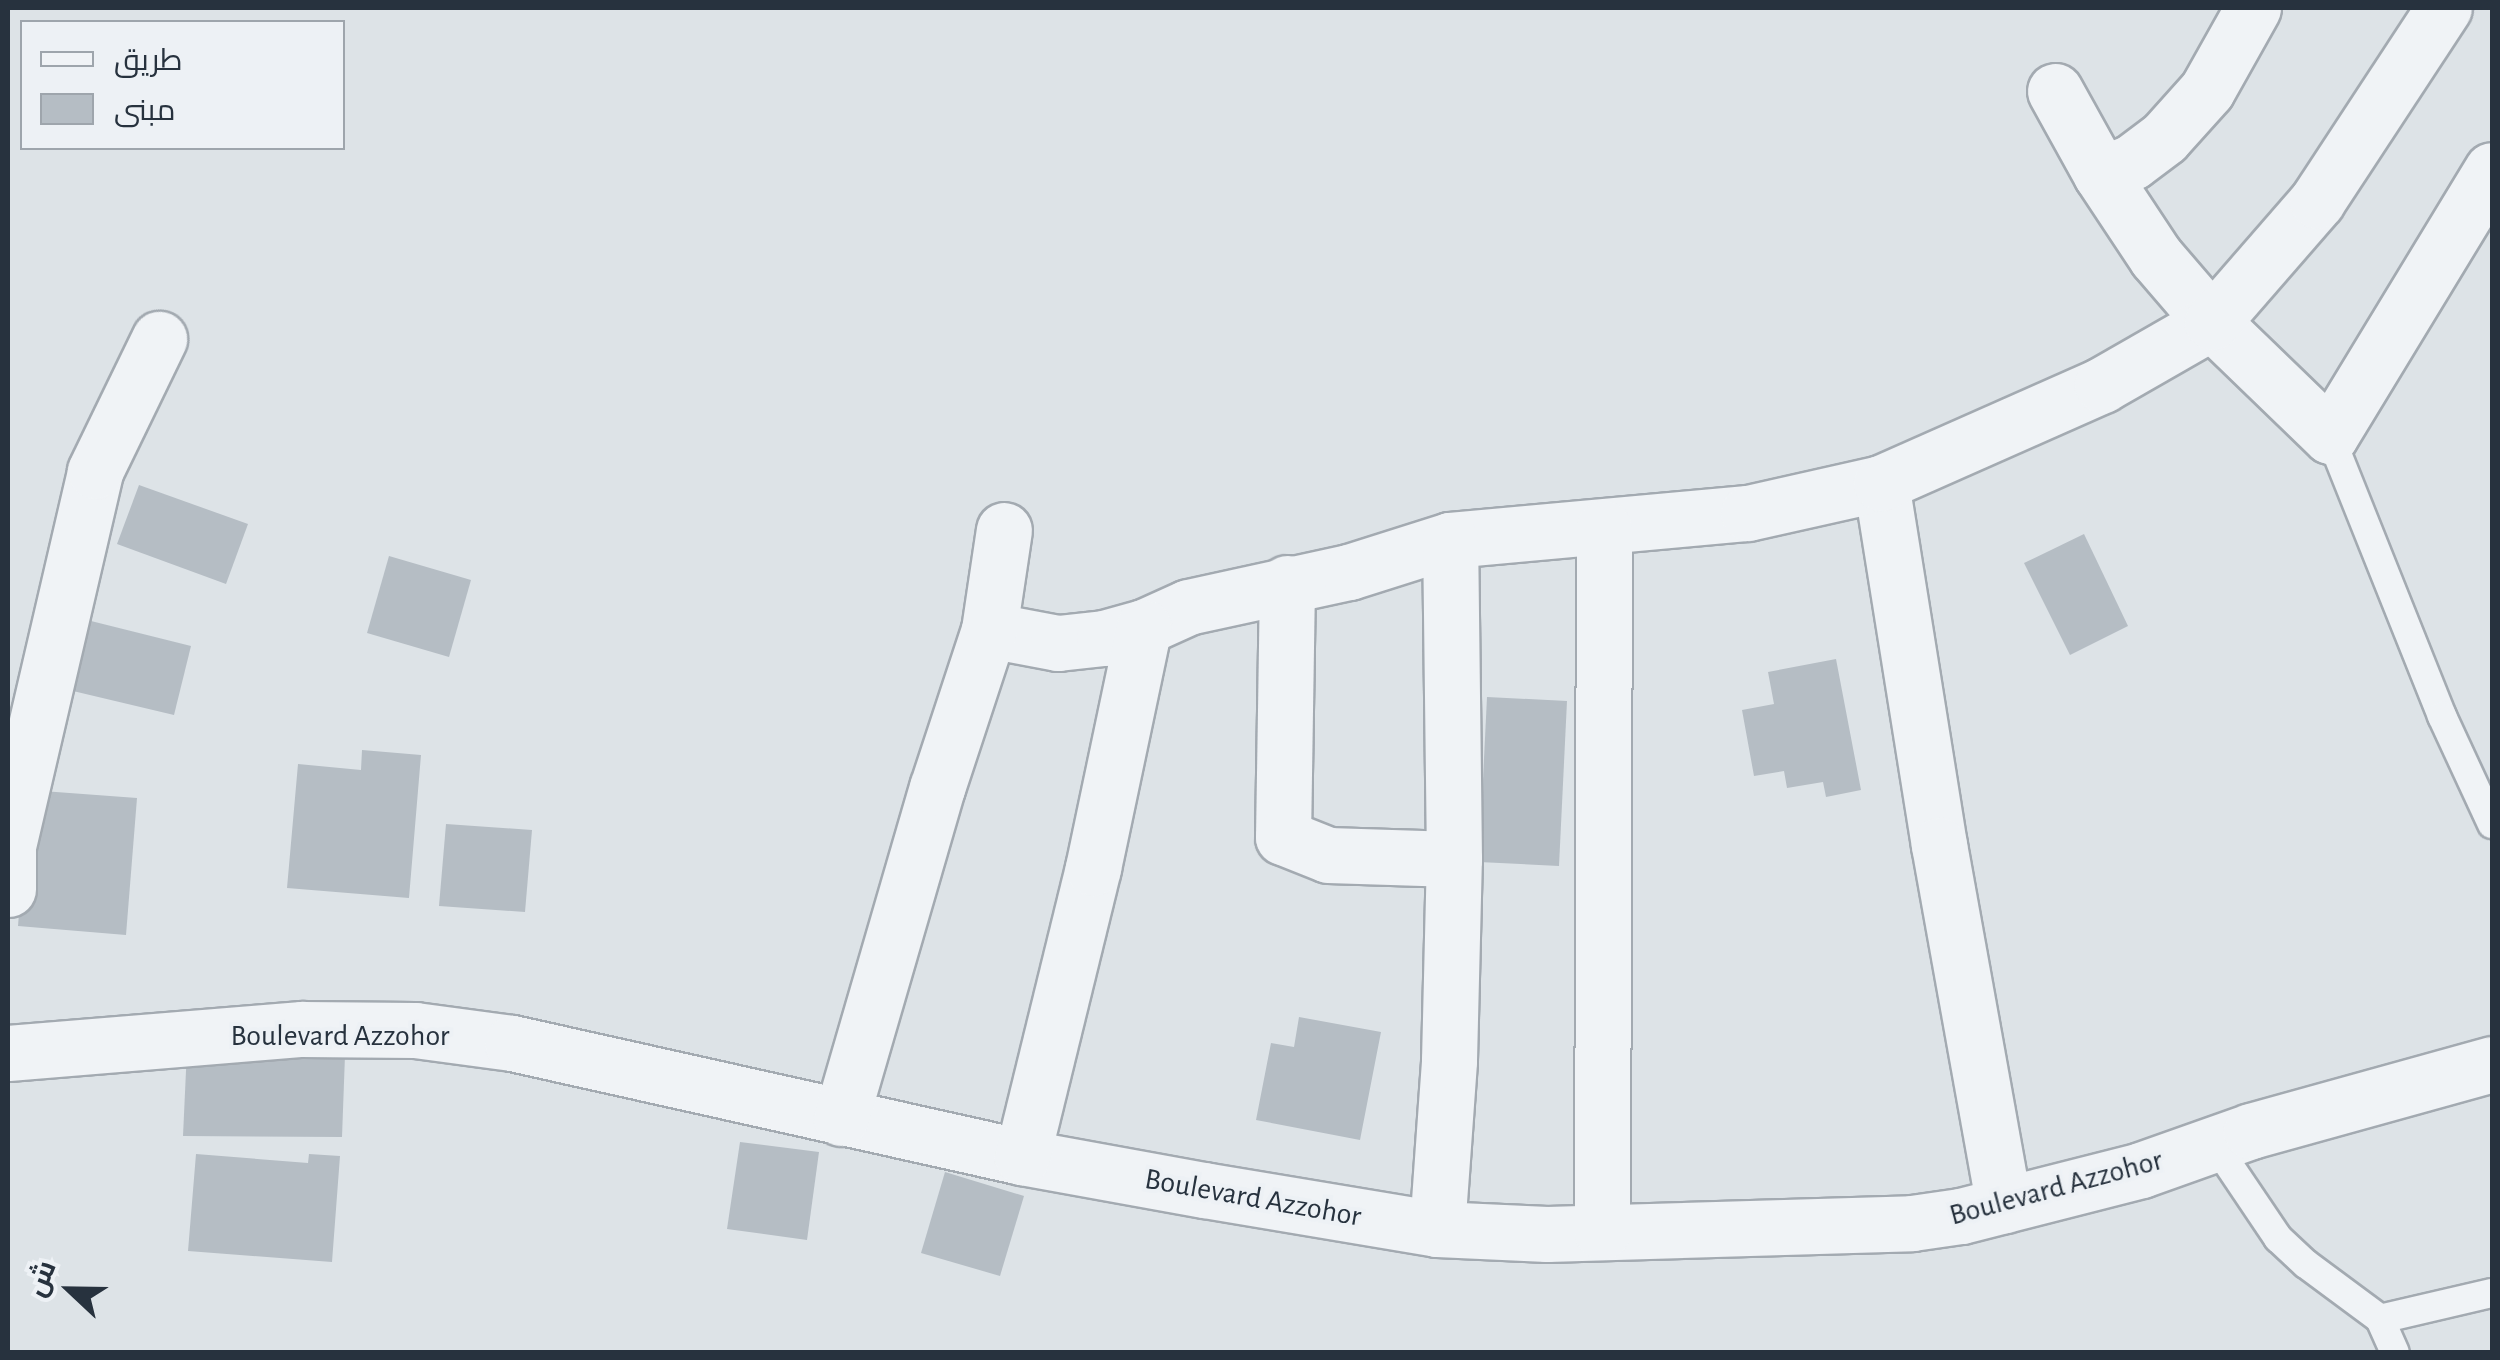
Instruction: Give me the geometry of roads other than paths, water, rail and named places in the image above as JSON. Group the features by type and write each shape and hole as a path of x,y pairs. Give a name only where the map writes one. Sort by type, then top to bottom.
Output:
{"street":[{"path":"2101,174 2132,162 2164,138 2208,90 2253,8"},
{"path":"989,630 1058,643 1104,638 1144,627 1188,607 1349,572 1450,540 1748,513 1881,482 2102,385 2212,322 2317,201 2444,8"},
{"path":"2055,91 2101,174 2156,256 2212,322 2330,436 2492,170"},
{"path":"8,889 8,845 95,471 159,338"},
{"path":"1881,482 1939,845 2004,1205"},
{"path":"1602,1232 1604,528"},
{"path":"841,1118 937,788 989,630 1004,530"},
{"path":"1436,1229 1450,1060 1454,859 1450,540"},
{"path":"1287,583 1282,838 1328,854 1454,859"},
{"path":"1022,1157 1093,868 1144,627"},
{"name":"Boulevard Azzohor","path":"8,1053 302,1029 416,1030 512,1043 1022,1157 1436,1229 1602,1232 1912,1224 2140,1170 2214,1143 2492,1064"}],"lane":[{"path":"2330,436 2442,716 2492,824"},
{"path":"2214,1143 2278,1238 2328,1282 2380,1319 2395,1352"},
{"path":"2380,1319 2492,1293"}]}
